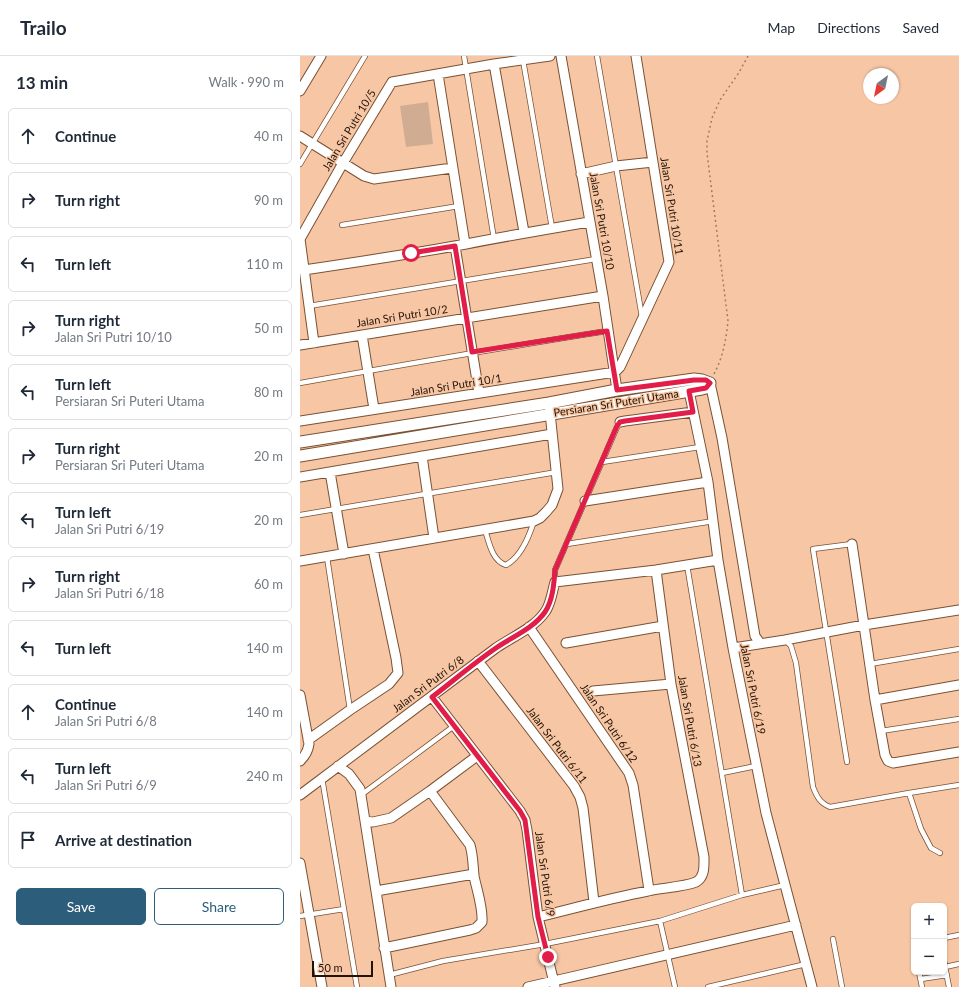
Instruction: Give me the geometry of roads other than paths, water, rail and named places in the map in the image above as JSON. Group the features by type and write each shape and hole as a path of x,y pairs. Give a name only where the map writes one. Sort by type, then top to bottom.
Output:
{"street":[{"path":"300,91 321,56"},
{"name":"Jalan Sri Putri 10/5","path":"314,343 300,238 392,82 550,56"},
{"name":"Jalan Sri Putri 10/10","path":"561,56 603,296 617,390"},
{"name":"Jalan Sri Putri 10/11","path":"615,372 620,367 669,262 636,56"},
{"path":"494,64 524,232"},
{"path":"438,74 465,244"},
{"path":"300,136 364,176 374,179 452,168"},
{"path":"581,174 616,166 653,162"},
{"path":"304,270 455,246 524,232 589,222"},
{"path":"455,246 466,318 480,393"},
{"name":"Jalan Sri Putri 10/2","path":"300,344 314,343 603,296"},
{"path":"362,335 374,410"},
{"name":"Jalan Sri Putri 10/1","path":"300,421 615,372"},
{"name":"Persiaran Sri Puteri Utama","path":"300,442 549,403 617,390 694,380 706,380 710,383 706,388 300,456"},
{"path":"710,383 722,438 755,636 760,643"},
{"name":"Jalan Sri Putri 6/19","path":"689,391 708,482 718,560 733,648 756,766 766,813 812,987"},
{"path":"300,561 534,522 546,512 555,498 558,489 549,403"},
{"path":"620,422 693,412"},
{"path":"300,477 552,434"},
{"path":"422,456 434,538"},
{"path":"330,472 344,554"},
{"path":"585,501 708,482"},
{"path":"852,544 875,700 885,755 888,761 893,763 959,752"},
{"path":"308,740 390,684 398,673 374,549"},
{"path":"555,582 656,570 718,560"},
{"name":"Jalan Sri Putri 6/13","path":"649,890 687,884 696,881 703,875 704,868 704,857 671,684 656,570"},
{"name":"Jalan Sri Putri 6/8","path":"300,795 478,661 529,627 546,612 555,582"},
{"path":"733,648 959,610"},
{"path":"566,643 663,626"},
{"name":"Jalan Sri Putri 6/12","path":"529,627 629,773 633,785 649,890"},
{"name":"Jalan Sri Putri 6/11","path":"478,661 574,786 580,797 583,808 594,902"},
{"path":"593,691 671,684"},
{"path":"875,700 959,685"},
{"path":"300,695 308,740 308,750 306,755 300,761"},
{"name":"Jalan Sri Putri 6/9","path":"432,697 520,811 525,820 538,917 555,984"},
{"path":"365,820 373,822 391,818 477,756"},
{"path":"338,766 355,781 360,789 391,987"},
{"path":"384,948 470,930 480,926 482,922 482,914 470,845 430,791"},
{"path":"300,863 305,915 322,987"},
{"path":"376,891 474,874"},
{"path":"538,917 594,902 649,890"},
{"path":"528,987 555,984 796,925"}],"lane":[{"path":"300,164 365,56"},
{"path":"464,56 494,239"},
{"path":"597,56 642,320"},
{"path":"523,60 552,228"},
{"path":"342,224 458,206"},
{"path":"309,306 596,259"},
{"path":"300,383 426,362 472,352 607,331"},
{"path":"555,582 555,570 620,422"},
{"path":"602,462 700,447"},
{"path":"300,515 557,472"},
{"path":"567,544 714,521"},
{"path":"485,530 495,557 502,564 506,565 514,560 522,549 534,522"},
{"path":"847,762 813,549 852,544"},
{"path":"327,557 350,710"},
{"path":"687,565 742,895"},
{"path":"785,640 791,646 796,663 813,787 817,797 823,804 830,807 959,785"},
{"path":"870,664 959,649"},
{"path":"881,731 959,719"},
{"path":"361,796 454,726"},
{"path":"722,773 756,766"},
{"path":"322,778 357,987"},
{"path":"908,793 921,829 931,848 940,853"},
{"path":"389,975 443,961 545,944 660,921 742,895 785,885"},
{"path":"305,915 344,909"},
{"path":"660,921 675,987"},
{"path":"947,937 959,935"},
{"path":"833,939 842,987"},
{"path":"708,987 806,964"},
{"path":"947,964 959,964"},
{"path":"920,975 922,987"},
{"path":"921,979 947,975 950,987"}]}
